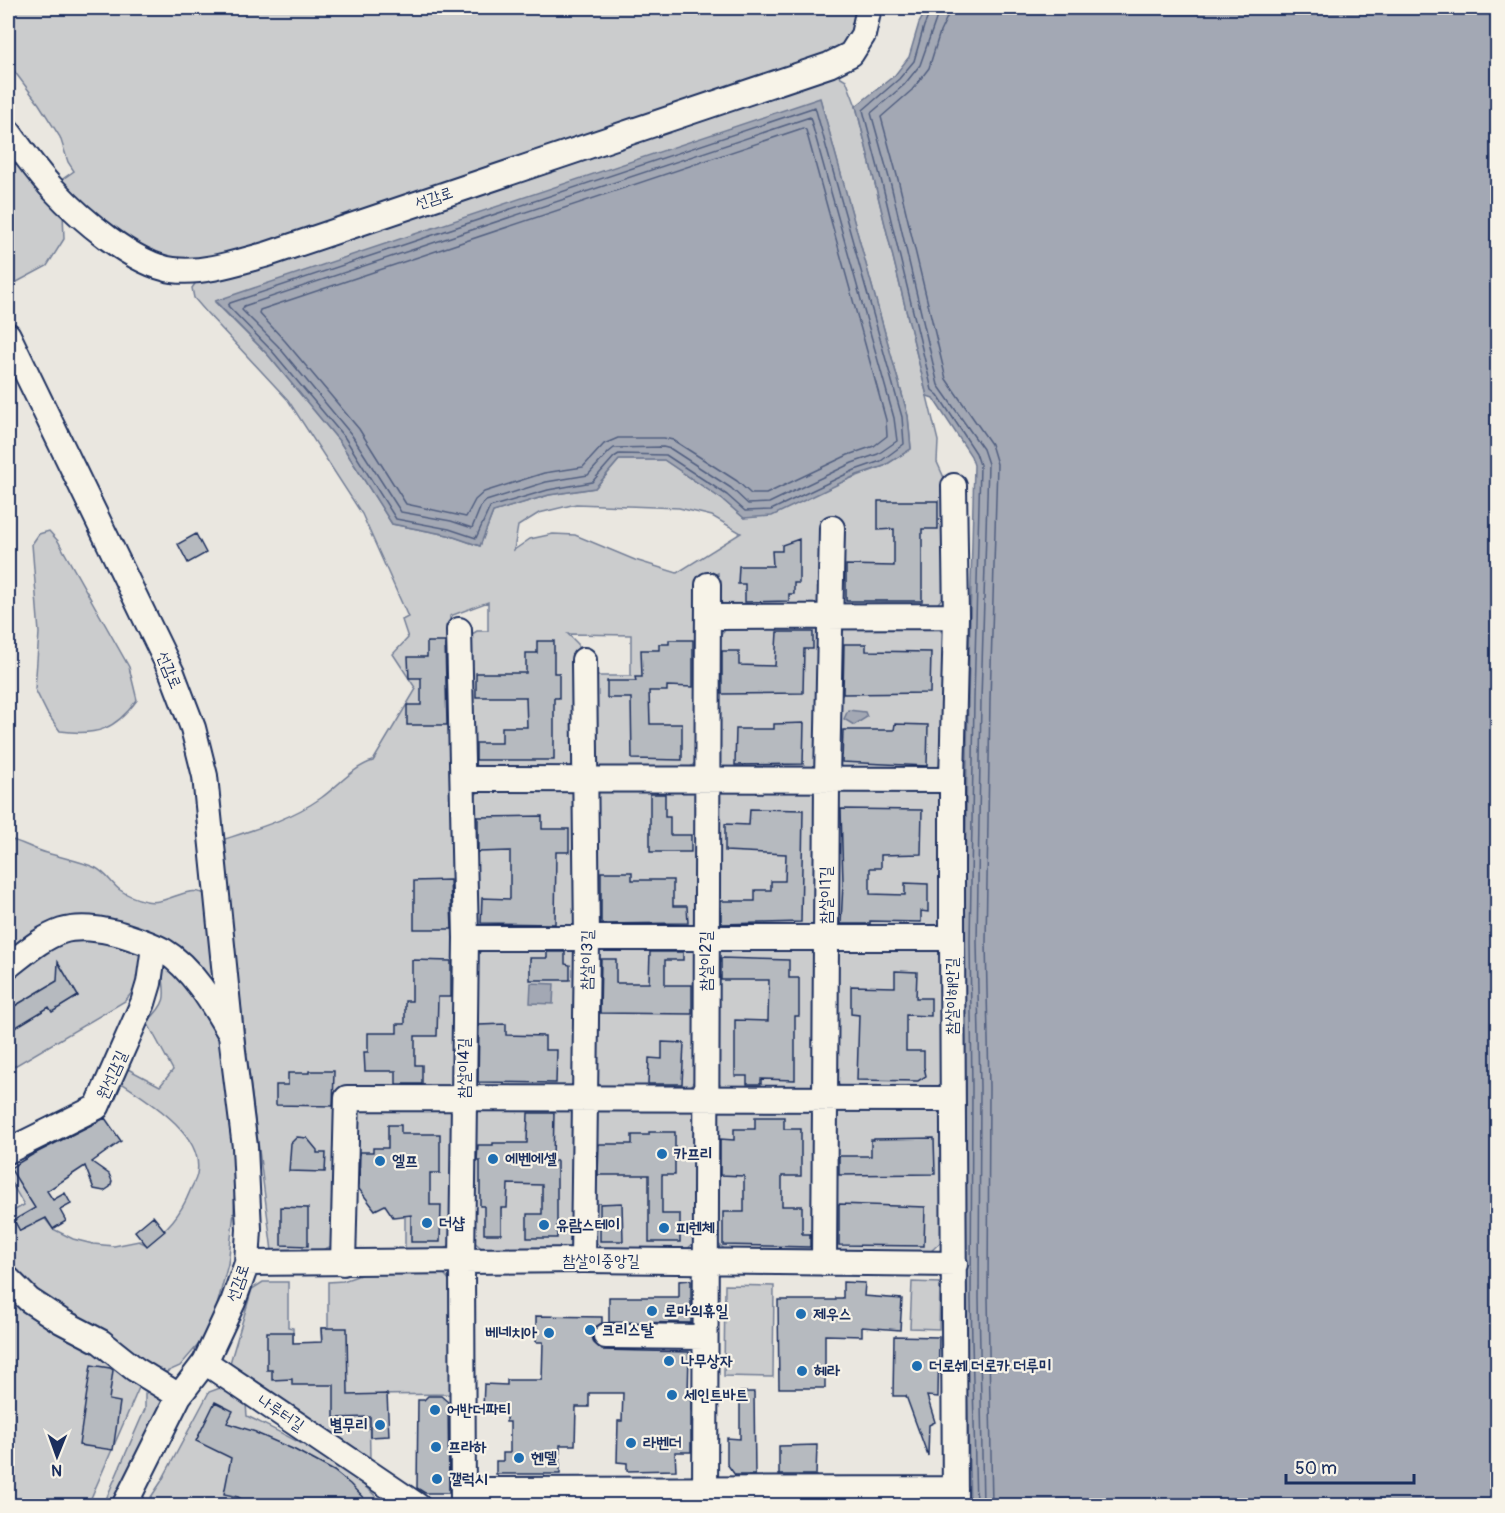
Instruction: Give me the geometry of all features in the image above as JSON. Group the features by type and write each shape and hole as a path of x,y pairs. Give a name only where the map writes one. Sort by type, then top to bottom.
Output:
{"street":[{"name":"선감로","path":"8,131 51,187 73,209 112,239 143,261 173,270 199,270 268,254 829,65 851,54 863,35 869,8"},
{"name":"선감로","path":"8,335 172,673 193,728 205,776 231,1035 245,1147 249,1229 246,1263 233,1302 205,1362 179,1396 124,1506"},
{"name":"참살이해안길","path":"954,486 956,616 952,780 952,1100 955,1497"},
{"name":"참살이1길","path":"824,1263 827,779 832,528"},
{"name":"참살이2길","path":"705,1498 708,585"},
{"path":"708,617 956,616"},
{"name":"참살이4길","path":"459,630 466,938 462,1262 464,1498"},
{"name":"참살이3길","path":"583,1260 587,939 584,660"},
{"path":"463,778 952,780"},
{"name":"선감로","path":"8,966 42,941 63,931 106,930 140,940 165,952 178,962 197,983 231,1035"},
{"path":"466,938 826,940 952,938"},
{"name":"원선감길","path":"8,1151 98,1107 143,1003 149,984 154,947"},
{"path":"343,1263 347,1098 952,1100"},
{"name":"참살이중앙길","path":"246,1263 583,1260 955,1264"},
{"path":"8,1280 29,1300 101,1342 135,1368 179,1396"},
{"path":"606,1336 705,1337"},
{"name":"나루터길","path":"205,1362 418,1506"},
{"path":"464,1498 955,1497"}],"shaded area":[{"path":"8,8 860,8 858,26 838,53 350,220 204,260 169,260 131,243 57,183 74,171 68,162 60,137 8,63"},
{"path":"836,74 846,80 856,106 938,441 937,462 945,480 945,594 936,606 846,609 838,600 839,517 822,525 823,600 813,608 727,609 718,599 718,573 699,582 698,759 688,770 604,772 593,760 593,676 631,676 631,635 568,634 578,644 577,762 566,772 478,771 469,761 467,637 477,631 488,631 488,602 450,616 451,737 456,869 455,1078 452,1085 446,1089 339,1088 334,1245 318,1252 272,1251 222,840 298,812 321,798 359,768 373,761 416,689 393,654 408,638 402,620 408,617 362,514 288,400 194,298 192,288 197,281","holes":["820,99 908,416 911,448 884,466 744,518 723,500 664,460 619,460 595,488 549,495 493,512 480,546 448,535 392,524 340,442 268,355 215,302","576,504 679,508 712,516 741,533 677,573 635,560 575,535 553,534 530,539 514,550 518,526 539,513"]},
{"path":"8,140 63,213 64,239 47,266 17,282 8,283"},
{"path":"49,531 58,541 129,667 137,700 121,718 104,729 85,732 60,731 47,713 35,689 39,633 32,544 39,534"},
{"path":"812,625 823,635 821,763 812,772 726,772 717,760 719,637 728,627"},
{"path":"848,625 937,626 946,637 944,762 934,770 845,770 835,762 838,636"},
{"path":"602,785 688,786 700,799 699,921 688,930 606,931 594,921 591,798"},
{"path":"571,786 580,797 581,920 571,930 483,930 473,921 473,798 483,787"},
{"path":"724,786 811,786 822,797 820,921 809,930 724,930 714,921 715,797"},
{"path":"847,786 933,788 945,801 942,921 931,931 846,932 836,923 837,798"},
{"path":"8,839 96,868 120,890 143,900 154,902 193,892 200,892 208,896 219,1003 106,923 8,960"},
{"path":"70,935 144,948 138,985 125,1001 8,1070 8,1032 49,1007 52,1012 78,996 64,973 57,981 8,1010 8,971"},
{"path":"569,945 579,957 578,1079 567,1090 481,1090 472,1081 475,955 488,947"},
{"path":"689,945 698,956 697,1078 687,1089 604,1089 591,1077 595,954 608,946"},
{"path":"848,945 931,945 943,954 943,1084 930,1093 847,1093 834,1080 835,956"},
{"path":"810,946 820,958 819,1080 808,1091 725,1091 713,1079 716,956 723,949"},
{"path":"165,959 218,1023 236,1145 234,1212 228,1264 214,1317 204,1338 180,1366 160,1375 68,1319 8,1268 8,1214 24,1205 8,1177 8,1163 31,1201 53,1229 73,1239 114,1246 139,1241 147,1245 173,1221 182,1208 196,1176 197,1159 192,1145 172,1120 145,1098 120,1082 128,1069 160,1086 173,1070 147,1022 163,1002 161,966"},
{"path":"445,1104 457,1118 456,1239 443,1251 405,1251 405,1180 350,1180 350,1117 362,1105"},
{"path":"483,1106 567,1107 576,1117 576,1241 566,1250 485,1251 473,1241 472,1117"},
{"path":"604,1106 688,1107 698,1117 697,1240 685,1251 605,1251 592,1239 593,1117"},
{"path":"725,1106 809,1107 819,1118 818,1241 808,1252 728,1252 716,1242 714,1118"},
{"path":"845,1106 932,1106 942,1117 944,1239 930,1252 839,1251 831,1240 833,1117"},
{"path":"375,1270 442,1271 453,1285 454,1394 369,1395 370,1460 233,1369 230,1363 252,1289 263,1282 288,1282 288,1327 293,1328 293,1352 322,1353 321,1328 328,1328 328,1282 343,1281"},
{"path":"912,1282 940,1283 939,1329 910,1328"},
{"path":"8,1285 141,1383 88,1505 8,1505"},
{"path":"725,1285 774,1286 773,1377 724,1376"},
{"path":"220,1388 242,1396 246,1404 247,1416 337,1465 354,1477 384,1505 145,1506 161,1482 209,1392"},
{"path":"148,1391 162,1397 162,1406 112,1505 103,1506 145,1409 145,1394"}],"water":[{"path":"928,8 1497,8 1497,1505 970,1505 965,1299 964,942 974,465 971,456 933,398 927,396 856,106 895,75 909,57 919,23"},
{"path":"820,98 908,416 911,449 884,466 857,475 772,516 744,518 723,500 664,460 619,460 595,488 549,495 493,512 480,546 448,535 392,524 340,442 268,355 215,301"},
{"path":"848,710 865,712 867,717 854,725 844,719"},
{"path":"531,983 554,984 553,1004 530,1003"}],"building":[{"path":"878,501 938,501 938,529 922,529 922,601 846,601 846,565 894,566 894,529 878,530"},
{"path":"196,534 206,553 188,563 178,544"},
{"path":"799,539 799,583 794,583 794,594 789,594 789,601 745,602 745,584 738,584 739,566 773,566 772,551 782,551 782,545"},
{"path":"777,632 813,632 813,649 804,649 803,693 722,694 722,651 739,651 739,665 775,666"},
{"path":"669,640 693,640 693,687 667,686 667,691 649,691 650,724 682,724 682,760 632,759 631,698 607,698 607,681 636,681 635,677 642,677 641,650 659,650 659,644 669,644"},
{"path":"537,641 554,641 554,673 559,673 559,698 554,698 554,760 476,760 476,743 502,743 502,727 527,727 526,697 476,697 476,673 526,673 526,653 537,653"},
{"path":"427,642 445,642 447,725 407,725 407,705 421,705 421,678 409,678 408,657 427,657"},
{"path":"844,644 866,644 866,651 931,652 930,693 843,694"},
{"path":"804,723 803,764 735,765 736,729 774,729 774,724"},
{"path":"895,724 928,725 927,766 842,762 843,730 894,730"},
{"path":"650,794 665,794 665,817 670,817 670,835 691,835 691,852 650,852"},
{"path":"750,809 803,810 801,922 721,924 721,901 755,901 755,890 771,890 771,881 785,881 786,854 725,851 725,824 749,825"},
{"path":"841,809 922,810 921,854 881,855 881,868 870,868 870,894 905,895 905,883 928,884 928,912 921,911 921,922 870,921 870,924 841,924 843,883"},
{"path":"542,816 542,829 569,829 569,852 556,852 555,924 481,923 482,898 510,899 510,851 478,852 478,817"},
{"path":"601,872 632,872 632,880 673,880 673,906 687,906 688,923 601,924"},
{"path":"450,880 452,929 414,929 414,881"},
{"path":"547,952 565,952 565,964 570,965 570,980 530,980 530,958 547,958"},
{"path":"650,952 683,952 683,960 665,960 665,985 692,985 692,1014 600,1013 601,959 616,959 616,983 649,983"},
{"path":"721,958 789,960 789,978 799,978 799,1016 795,1016 795,1080 761,1079 761,1084 747,1084 747,1076 735,1076 735,1020 768,1021 769,980 721,980"},
{"path":"412,960 451,961 451,997 438,997 437,1036 415,1036 415,1065 422,1065 422,1084 396,1084 396,1071 365,1071 364,1052 368,1052 368,1033 397,1033 397,1024 405,1024 405,1001 412,1001"},
{"path":"58,962 78,996 52,1012 49,1007 8,1032 8,1010 57,981"},
{"path":"895,971 917,972 916,998 931,998 931,1016 906,1015 906,1051 924,1051 926,1076 918,1081 857,1080 859,1015 851,1014 851,986 895,987"},
{"path":"506,1024 506,1035 545,1036 545,1050 557,1050 556,1083 478,1082 479,1025"},
{"path":"662,1042 684,1043 682,1084 648,1084 649,1058 662,1059"},
{"path":"309,1071 334,1071 333,1106 276,1105 276,1085 288,1085 288,1073 309,1073"},
{"path":"528,1113 554,1113 553,1161 557,1161 557,1238 527,1238 527,1214 542,1214 542,1185 508,1184 507,1208 501,1208 501,1234 484,1234 484,1206 480,1206 478,1145 527,1143"},
{"path":"755,1117 784,1117 784,1129 801,1129 801,1176 782,1176 782,1206 802,1206 802,1234 810,1234 810,1247 723,1245 723,1212 744,1212 744,1176 720,1175 720,1139 734,1140 734,1129 755,1129"},
{"path":"105,1118 121,1141 92,1162 109,1174 112,1181 110,1187 104,1191 94,1189 85,1166 47,1191 53,1200 65,1193 71,1204 60,1210 66,1221 53,1229 46,1218 20,1231 14,1220 35,1208 10,1168"},
{"path":"388,1125 401,1125 401,1134 440,1134 440,1173 430,1173 430,1205 441,1205 440,1242 411,1242 411,1215 393,1217 385,1205 375,1210 359,1189 360,1152 373,1152 373,1148 388,1148"},
{"path":"649,1132 675,1132 675,1175 662,1175 662,1214 680,1214 680,1242 649,1242 649,1175 598,1175 599,1144 632,1144 632,1135 649,1135"},
{"path":"297,1137 307,1138 317,1153 326,1153 325,1172 289,1171 291,1143"},
{"path":"934,1138 935,1174 839,1175 839,1156 871,1156 871,1140"},
{"path":"622,1203 623,1241 600,1241 600,1204"},
{"path":"839,1204 925,1207 924,1246 839,1245"},
{"path":"281,1207 308,1208 308,1246 281,1245"},
{"path":"153,1216 165,1231 147,1246 135,1231"},
{"path":"691,1280 691,1323 609,1322 609,1297 679,1297 679,1281"},
{"path":"843,1282 865,1283 864,1296 902,1299 900,1330 862,1327 862,1336 825,1335 825,1388 779,1388 778,1300 836,1300 836,1298 843,1298"},
{"path":"536,1316 602,1317 602,1323 594,1328 592,1336 594,1343 602,1350 689,1352 688,1395 691,1395 691,1452 675,1452 676,1470 627,1471 627,1463 617,1462 618,1421 622,1421 623,1393 589,1393 589,1407 576,1407 575,1445 560,1445 560,1474 496,1474 496,1461 503,1461 503,1453 510,1453 510,1422 506,1422 506,1410 483,1409 484,1384 507,1385 507,1380 542,1380 543,1342 536,1342"},
{"path":"321,1328 347,1328 348,1395 387,1394 389,1436 370,1437 370,1417 334,1418 334,1385 292,1385 292,1379 272,1380 272,1370 267,1370 267,1332 293,1332 293,1343 322,1342"},
{"path":"894,1336 939,1337 938,1397 927,1396 935,1422 929,1425 928,1456 906,1396 893,1396"},
{"path":"91,1365 113,1370 109,1400 120,1402 113,1450 79,1445"},
{"path":"740,1392 754,1392 755,1475 735,1475 727,1464 727,1438 740,1439"},
{"path":"428,1396 441,1396 448,1402 449,1493 425,1493 417,1488 418,1400 424,1400"},
{"path":"215,1402 233,1411 227,1423 256,1432 334,1471 371,1506 253,1506 238,1497 224,1494 231,1458 196,1441"},
{"path":"817,1445 816,1475 779,1475 779,1446"}],"place":[{"name":"카프리","path":"662,1154"},
{"name":"에벤에셀","path":"493,1159"},
{"name":"엘프","path":"380,1161"},
{"name":"더샵","path":"427,1223"},
{"name":"유람스테이","path":"544,1225"},
{"name":"피렌체","path":"664,1228"},
{"name":"로마의휴일","path":"652,1311"},
{"name":"제우스","path":"801,1314"},
{"name":"크리스탈","path":"590,1330"},
{"name":"베네치아","path":"549,1333"},
{"name":"나무상자","path":"669,1361"},
{"name":"더로쉐 더로카 더루미","path":"917,1366"},
{"name":"헤라","path":"802,1371"},
{"name":"세인트바트","path":"672,1395"},
{"name":"어반더파티","path":"435,1410"},
{"name":"별무리","path":"380,1425"},
{"name":"라벤더","path":"631,1443"},
{"name":"프라하","path":"436,1447"},
{"name":"헨델","path":"519,1458"},
{"name":"갤럭시","path":"437,1479"}]}
